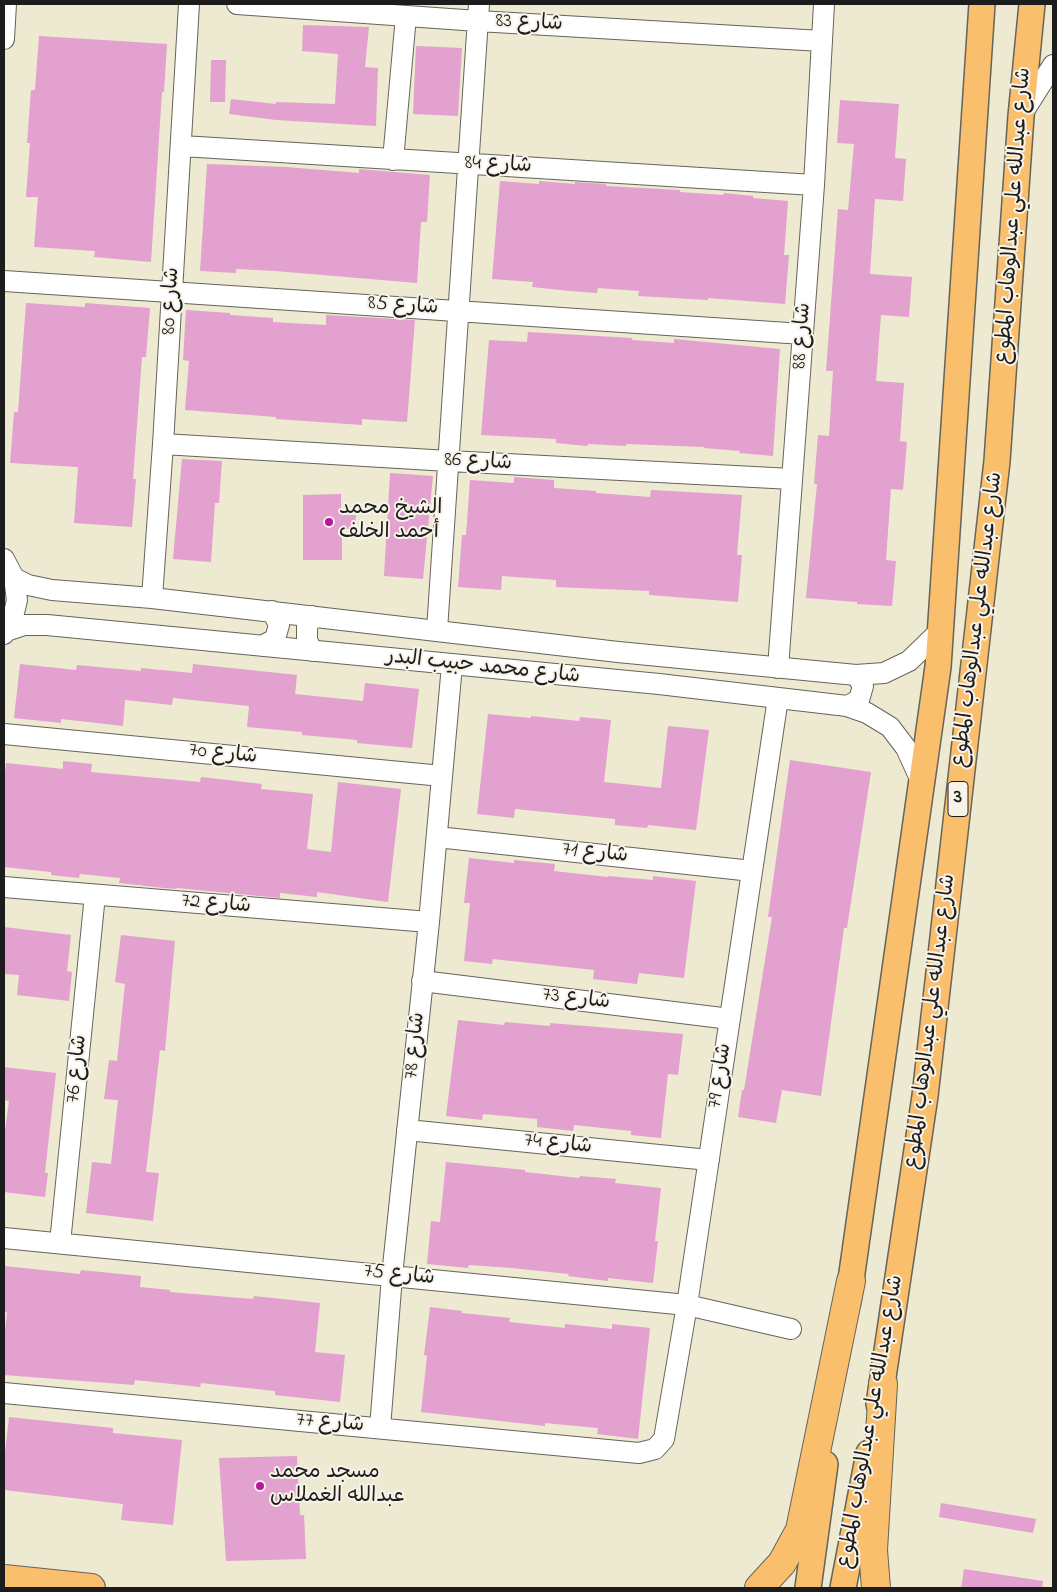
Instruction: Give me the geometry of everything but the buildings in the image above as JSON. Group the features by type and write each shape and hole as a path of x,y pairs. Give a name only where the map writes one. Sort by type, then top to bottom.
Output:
{"highway":[{"path":"759,1588 782,1563 800,1530 851,1281"},
{"path":"876,1588 873,1550 883,1384"},
{"path":"4,1580 37,1588"},
{"path":"4,1580 91,1588"}],"main road":[{"name":"شارع عبدالله علي عبدالوهاب المطوع","path":"808,1588 938,667 982,4"},
{"name":"شارع عبدالله علي عبدالوهاب المطوع","path":"843,1588 883,1384 924,1096 997,461 1021,116 1032,4"}],"street":[{"path":"4,39 6,4"},
{"name":"شارع 80","path":"152,598 182,146 189,4"},
{"name":"شارع 83","path":"237,4 406,16 479,12 822,41"},
{"name":"شارع 88","path":"778,668 814,185 824,4"},
{"path":"437,630 457,311 479,12"},
{"path":"393,160 406,16"},
{"path":"1021,116 1053,64"},
{"name":"شارع 84","path":"182,146 814,185"},
{"name":"شارع 85","path":"4,281 803,334"},
{"name":"شارع 86","path":"163,444 792,479"},
{"path":"4,559 14,578 16,594 15,611 5,633"},
{"name":"شارع محمد حبيب البدر","path":"14,578 28,585 44,589 152,598 618,652 856,674 884,672 909,661 941,630"},
{"path":"262,646 275,639 279,624 272,612"},
{"path":"312,616 307,627 307,640 312,651"},
{"name":"شارع محمد حبيب البدر","path":"5,633 24,625 38,624 659,684 848,706 867,713 890,727 906,748 922,783"},
{"path":"613,681 619,672 621,662 618,652"},
{"path":"659,684 653,674 656,662 665,655"},
{"name":"شارع 78","path":"380,1428 392,1276 429,922 452,665"},
{"path":"848,706 859,700 863,686 856,674"},
{"name":"شارع 79","path":"655,1449 664,1439 687,1305 778,698"},
{"name":"شارع 70","path":"4,734 442,776"},
{"name":"شارع 71","path":"437,837 752,871"},
{"name":"شارع 72","path":"4,887 429,922"},
{"name":"شارع 76","path":"60,1244 95,895"},
{"name":"شارع 73","path":"422,981 730,1019"},
{"name":"شارع 74","path":"407,1130 708,1160"},
{"name":"شارع 75","path":"4,1238 687,1305 791,1329"},
{"name":"شارع 77","path":"4,1393 639,1453 655,1449"}],"place":[{"name":"الشيخ محمد أحمد الخلف","path":"329,522"},
{"name":"مسجد محمد عبدالله الغملاس","path":"260,1486"}]}
